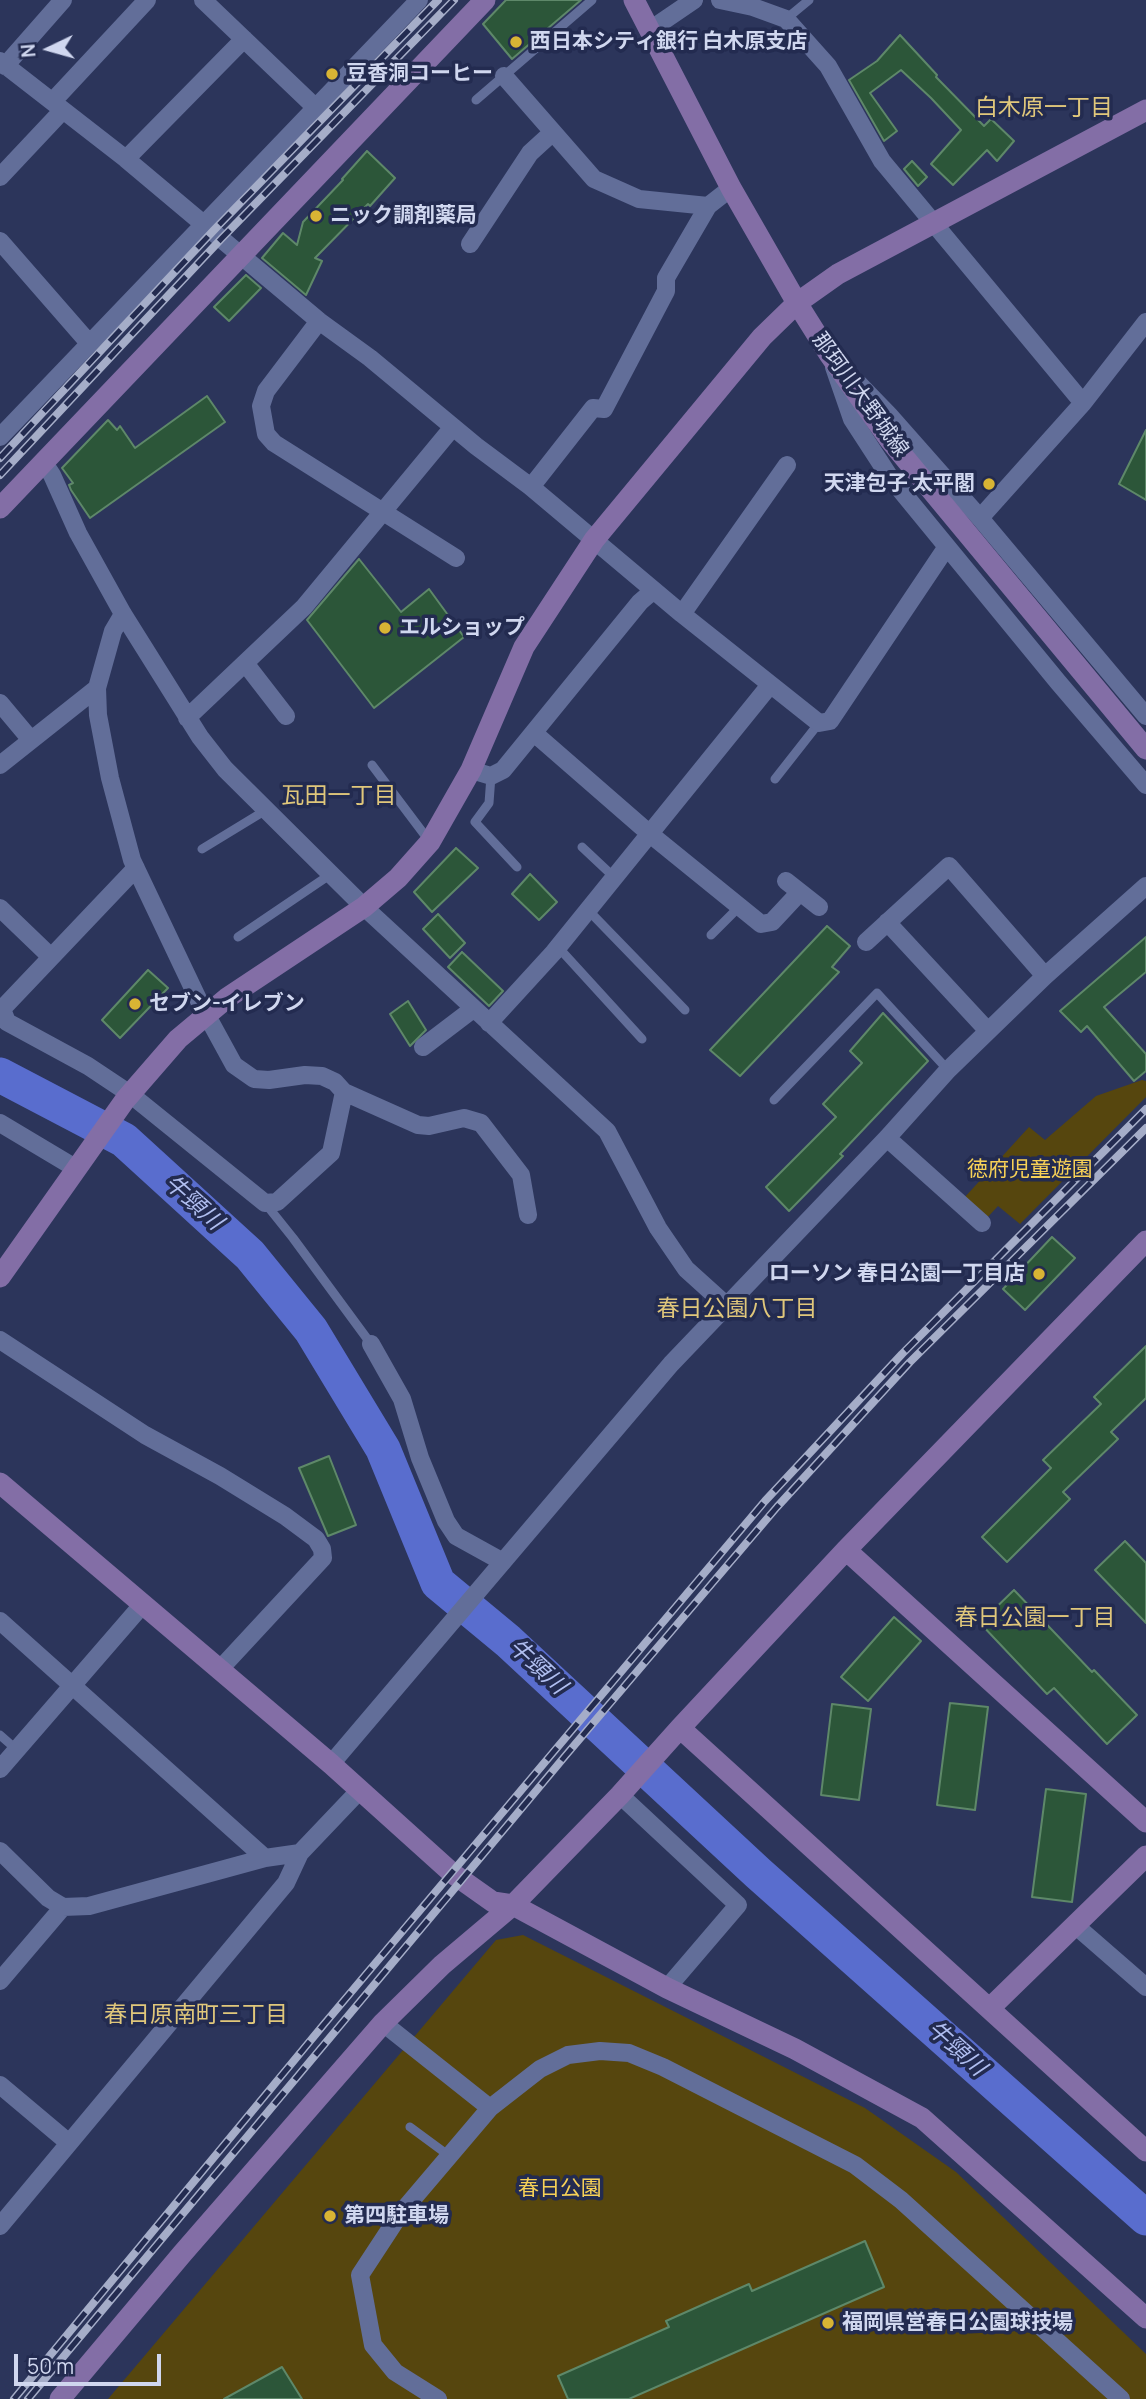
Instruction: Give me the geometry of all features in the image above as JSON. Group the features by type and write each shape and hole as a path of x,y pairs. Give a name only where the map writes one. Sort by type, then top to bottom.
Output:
{"street":[{"path":"63,0 3,64 126,159 319,321 370,358 453,427 531,486 682,614 819,723 830,721 946,548"},
{"path":"0,177 147,0"},
{"path":"203,0 315,107"},
{"path":"0,508 485,0"},
{"name":"那珂川大野城線","path":"634,0 732,188 829,354 889,439 1146,749"},
{"path":"650,30 694,0"},
{"path":"720,0 753,7 786,19 832,71 882,161 1083,403"},
{"path":"2,431 416,1"},
{"path":"126,159 244,39"},
{"path":"504,76 594,179 639,199 708,206"},
{"path":"0,1278 128,1097 178,1039 205,1014 364,907 398,878 430,842 481,773 524,648 594,540 762,337 797,303 838,274 933,221 1146,110"},
{"path":"470,243 530,153 553,132"},
{"path":"531,486 593,408 604,409 666,291 666,278 708,206 732,188"},
{"path":"0,241 89,343"},
{"path":"319,321 266,391 261,406 266,434 274,443 456,558"},
{"path":"980,518 1083,403 1146,322"},
{"path":"829,354 889,415 980,518 1146,716"},
{"path":"829,354 852,419 889,477 1146,785"},
{"path":"187,718 304,607 453,427"},
{"path":"44,463 78,533 123,614 187,718 225,769 364,907 607,1131 658,1228 686,1269 727,1306"},
{"path":"682,614 787,465"},
{"path":"481,773 503,769 640,602 654,590"},
{"path":"123,614 113,631 97,688 97,715 110,778 136,868 205,1014 234,1065 254,1079 322,1076 335,1082 344,1091 418,1125 429,1126 464,1118 481,1123 521,1175 528,1215"},
{"path":"245,663 286,716"},
{"path":"489,1023 558,947 770,685"},
{"path":"0,765 97,688"},
{"path":"0,704 31,740"},
{"path":"534,733 650,834 761,924 772,922 793,886 819,907"},
{"path":"866,942 949,866 1045,976"},
{"path":"136,868 2,1009 6,1021 88,1066 265,1203 277,1202 331,1153 344,1091"},
{"path":"331,1764 671,1364 887,1138 948,1070 1045,976 1146,886"},
{"path":"0,908 51,957"},
{"path":"887,922 988,1031"},
{"path":"423,1047 473,1009"},
{"path":"0,1123 77,1168"},
{"path":"887,1138 982,1223"},
{"path":"60,2399 182,2254 383,2024 442,1965 513,1905 620,1795 846,1550 1146,1241"},
{"path":"0,1340 145,1435 220,1476 285,1516 316,1539 322,1549 323,1558 220,1669"},
{"path":"371,1344 402,1399 420,1458 446,1521 456,1536 497,1569"},
{"path":"0,1483 331,1764 452,1873 493,1902 513,1905 667,1988 795,2049 922,2118 1146,2318"},
{"path":"846,1550 1146,1822"},
{"path":"0,1769 143,1604"},
{"path":"0,1621 265,1858"},
{"path":"680,1728 1146,2151"},
{"path":"0,2226 286,1883 300,1853 359,1791"},
{"path":"620,1795 738,1905 667,1988"},
{"path":"0,1851 48,1898 63,1907 89,1906 265,1858 300,1853"},
{"path":"990,2008 1146,1856"},
{"path":"0,1981 63,1907"},
{"path":"1076,1926 1146,1987"},
{"path":"383,2024 489,2108"},
{"path":"438,2399 395,2372 373,2345 360,2275 400,2214 489,2108 540,2069 568,2055 600,2051 629,2053 663,2067 855,2165 901,2200 1121,2399"},
{"path":"0,2085 69,2143"}],"lane":[{"path":"476,100 592,0"},
{"path":"786,19 809,0"},
{"path":"775,779 819,723"},
{"path":"372,765 430,842"},
{"path":"481,773 489,803 475,822 517,867"},
{"path":"202,849 267,810"},
{"path":"582,847 615,878"},
{"path":"238,937 331,874"},
{"path":"711,935 739,907"},
{"path":"588,910 685,1010"},
{"path":"558,947 642,1039"},
{"path":"774,1100 877,993 948,1070"},
{"path":"265,1203 371,1344"},
{"path":"0,1735 17,1750"},
{"path":"411,2127 449,2155"}],"green space":[{"name":"徳府児童遊園","path":"1142,1080 1146,1081 1146,1097 1020,1224 998,1206 986,1219 964,1198 1029,1127 1045,1140 1096,1096"},
{"name":"春日公園","path":"523,1935 865,2108 956,2172 1146,2354 1146,2399 108,2399 496,1940"}],"building":[{"name":"西日本シティ銀行 白木原支店","path":"506,0 581,0 512,59 483,24"},
{"path":"900,35 984,126 991,119 1014,141 997,161 987,150 953,185 931,164 961,130 931,98 901,70 870,93 897,131 884,141 849,80 877,61"},
{"path":"367,151 395,178 370,206 368,204 315,258 322,261 306,295 262,258 283,233 297,245 303,222"},
{"path":"912,161 927,177 918,186 904,169"},
{"path":"246,275 261,288 229,321 214,307"},
{"path":"207,396 225,422 90,518 71,490 69,485 73,483 62,468 108,420 117,430 120,426 135,448"},
{"path":"1146,430 1146,500 1119,484"},
{"name":"エルショップ","path":"359,559 401,612 429,589 464,637 374,708 307,620"},
{"path":"456,848 478,868 432,912 414,892"},
{"path":"530,874 557,902 539,920 512,894"},
{"path":"438,914 465,943 450,958 423,929"},
{"path":"827,926 850,946 832,967 839,972 740,1076 710,1050"},
{"path":"1146,937 1146,972 1104,1007 1146,1054 1146,1071 1134,1081 1087,1026 1081,1032 1060,1011"},
{"path":"462,952 503,991 489,1006 448,967"},
{"name":"セブン-イレブン","path":"148,970 168,988 120,1038 102,1020"},
{"path":"408,1001 426,1030 410,1046 390,1014"},
{"path":"883,1013 928,1061 840,1154 843,1156 789,1211 766,1187 836,1117 823,1104 862,1063 850,1051"},
{"name":"ローソン 春日公園一丁目店","path":"1052,1237 1075,1258 1025,1310 1003,1289"},
{"path":"1146,1346 1146,1398 1111,1432 1118,1439 1063,1492 1070,1499 1007,1562 982,1537 1051,1468 1043,1460 1101,1404 1094,1397"},
{"path":"329,1456 356,1525 328,1536 299,1468"},
{"path":"1125,1541 1146,1563 1146,1623 1095,1570"},
{"path":"1014,1590 1137,1715 1107,1744 1054,1688 1047,1694 980,1623"},
{"path":"894,1617 921,1641 868,1701 841,1677"},
{"path":"950,1703 988,1707 975,1810 937,1805"},
{"path":"832,1704 871,1709 859,1800 821,1795"},
{"path":"1046,1789 1086,1794 1072,1902 1032,1897"},
{"path":"865,2241 884,2287 629,2399 568,2399 558,2376 669,2327 666,2321 749,2284 752,2291"},
{"path":"282,2367 302,2399 224,2399"}],"waterway":[{"name":"牛頸川","path":"0,1075 124,1140 250,1255 311,1330 383,1449 438,1583 508,1641 758,1873 1146,2218"}],"railway":[{"path":"0,458 214,230 438,0"},
{"path":"0,475 222,238 454,0"},
{"path":"14,2399 325,2023 765,1501 902,1354 1146,1109"},
{"path":"28,2399 566,1755 777,1507 910,1362 1146,1128"}],"place":[{"name":"西日本シティ銀行 白木原支店","path":"516,42"},
{"name":"豆香洞コーヒー","path":"332,74"},
{"name":"ニック調剤薬局","path":"316,216"},
{"name":"天津包子 太平閣","path":"989,484"},
{"name":"エルショップ","path":"385,628"},
{"name":"セブン-イレブン","path":"135,1004"},
{"name":"ローソン 春日公園一丁目店","path":"1039,1274"},
{"name":"第四駐車場","path":"330,2216"},
{"name":"福岡県営春日公園球技場","path":"828,2323"}],"district":[{"name":"白木原一丁目","path":"1044,109"},
{"name":"瓦田一丁目","path":"339,797"},
{"name":"春日公園八丁目","path":"737,1310"},
{"name":"春日公園一丁目","path":"1035,1619"},
{"name":"春日原南町三丁目","path":"196,2016"}]}
